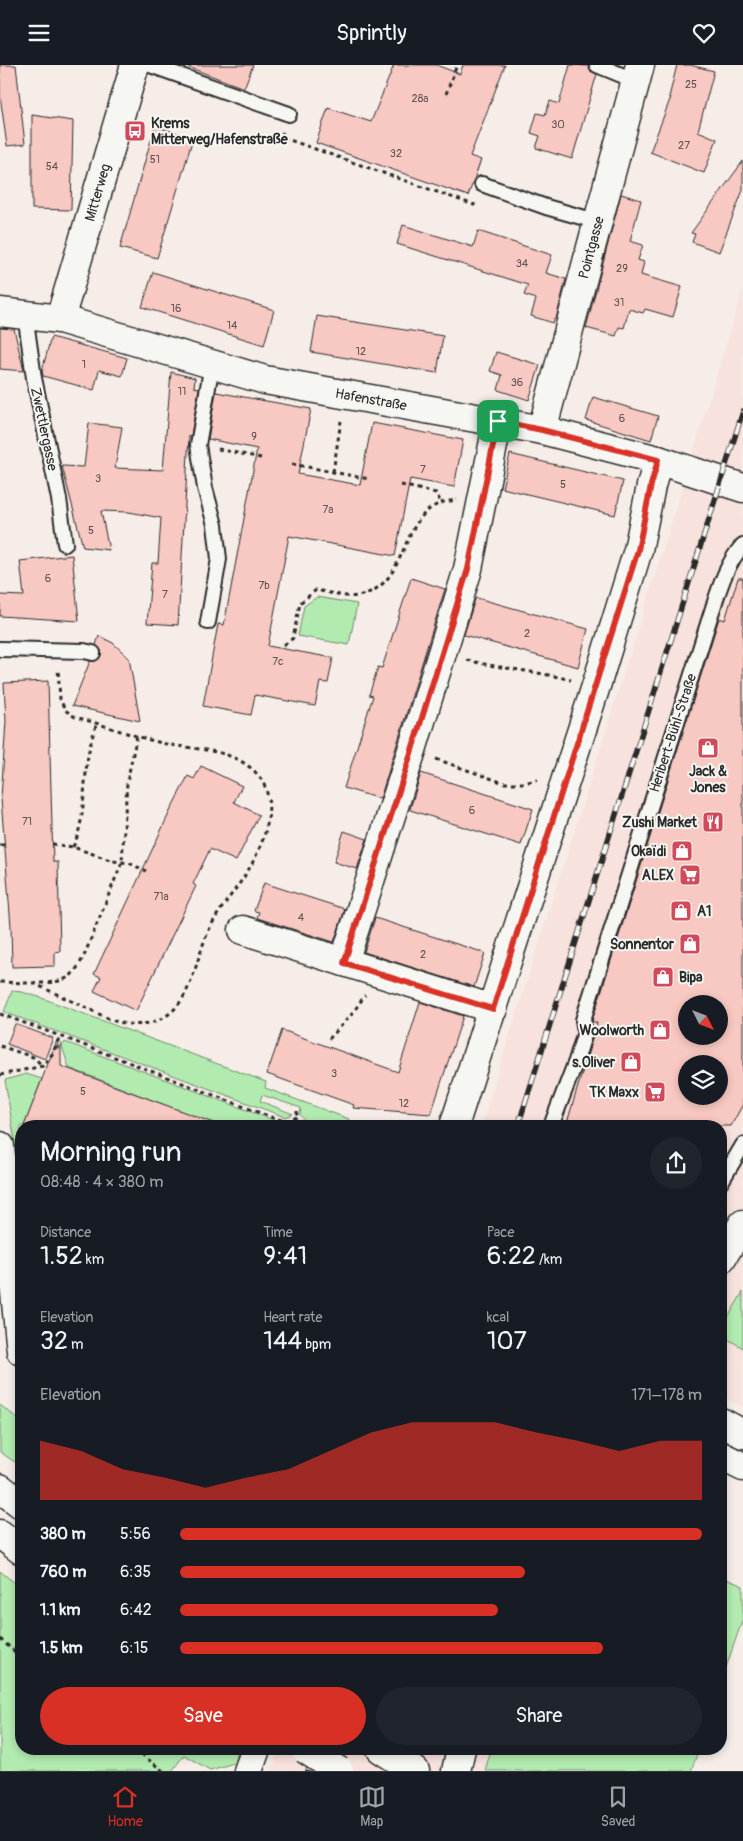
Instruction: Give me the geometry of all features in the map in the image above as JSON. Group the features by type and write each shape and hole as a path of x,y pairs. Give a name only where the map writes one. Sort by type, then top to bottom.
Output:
{"street":[{"name":"Mitterweg","path":"60,319 135,65"},
{"name":"Pointgasse","path":"542,430 638,73"},
{"name":"Hafenstraße","path":"12,313 60,319 265,380 311,390 542,430 658,460 743,488"},
{"path":"344,963 468,569 498,421"},
{"path":"456,1120 638,550 658,460"},
{"path":"243,930 493,1009"},
{"path":"0,1146 15,1292"},
{"path":"727,1249 743,1224"},
{"path":"727,1425 743,1434"},
{"path":"727,1458 743,1467"},
{"path":"0,1488 15,1499"},
{"path":"0,1535 15,1546"},
{"path":"248,1771 254,1755"},
{"path":"314,1755 339,1771"},
{"path":"390,1755 415,1771"},
{"path":"456,1771 460,1755"}],"lane":[{"path":"150,65 289,114"},
{"path":"597,65 638,73"},
{"path":"482,184 546,207 599,221"},
{"name":"Zwettlergasse","path":"12,313 34,378 59,499 65,544"},
{"path":"208,622 220,559 215,525 205,488 198,445 212,364"},
{"name":"Heribert-Bühl-Straße","path":"553,1120 589,1033 583,1020 673,744 723,581 735,554 743,545"},
{"path":"0,649 84,651 93,653"},
{"path":"727,1162 743,1145"}],"path":[{"path":"446,94 457,65"},
{"path":"289,114 281,137 474,205 482,184"},
{"path":"332,472 342,419"},
{"path":"240,453 261,458"},
{"path":"292,464 369,479"},
{"path":"401,485 436,493 441,503"},
{"path":"284,645 293,638 300,603 316,590 356,597 373,592 388,579 399,563 409,537 418,522 441,503 465,499"},
{"path":"33,983 117,1022 150,1023 174,1011 182,1001 187,990 209,928 248,870 259,850 269,814 269,798 262,781 252,769 235,758 220,752 165,743 75,717 65,710 60,699 57,650"},
{"path":"442,653 487,665 544,673 578,681"},
{"path":"74,847 82,814 90,748 97,723"},
{"path":"0,982 59,982 69,977 77,969 84,957 122,862 127,782 137,735"},
{"path":"412,750 504,783 524,783 546,778"},
{"path":"52,843 74,847 114,861 129,863 146,871"},
{"path":"329,1039 352,1014 380,974"},
{"path":"0,1014 282,1120"},
{"path":"0,1075 43,1066 53,1053 60,1037"},
{"path":"0,1045 33,1057 43,1066"},
{"path":"297,1111 297,1117 300,1120"},
{"path":"290,1120 297,1117"},
{"path":"0,1639 15,1652"},
{"path":"142,1755 163,1771"}],"shaded area":[{"path":"743,289 743,1407 727,1399 727,1120 483,1120 680,496"},
{"path":"277,1755 489,1755 485,1771 271,1771"}],"green space":[{"path":"317,597 357,604 349,645 298,636 304,606"},
{"path":"12,991 39,997 266,1082 265,1088 349,1119 305,1120 300,1115 301,1108 262,1095 260,1101 293,1114 285,1117 4,1012"},
{"path":"65,1042 273,1120 204,1120 69,1068 62,1046"},
{"path":"26,1074 42,1079 26,1120 15,1120 15,1143 5,1080"},
{"path":"743,1292 743,1348 727,1339 727,1319"},
{"path":"0,1405 15,1416 15,1462 0,1452"},
{"path":"0,1571 15,1583 15,1755 184,1755 172,1771 0,1771"},
{"path":"727,1579 743,1586 743,1618 727,1665"},
{"path":"184,1755 237,1755 234,1763 210,1770"},
{"path":"489,1755 697,1755 691,1771 485,1771"}],"building":[{"path":"0,65 16,65 25,144 7,146 0,95"},
{"path":"189,65 253,65 244,88 188,67"},
{"path":"394,65 436,65 460,74 463,65 505,65 470,156 481,160 468,196 316,143 328,108 371,122"},
{"path":"570,65 588,66 590,71 597,74 572,159 536,148 540,136 531,133 537,113 545,115 550,101 559,104"},
{"path":"677,65 690,65 714,71 698,131 717,139 704,173 650,152 671,97 669,97"},
{"path":"32,115 73,121 71,210 32,209"},
{"path":"155,126 193,138 157,258 120,248"},
{"path":"743,161 743,190 719,252 692,242 695,234 691,233"},
{"path":"621,194 641,200 630,241 643,245 638,260 644,262 641,275 682,287 673,317 645,309 643,313 629,309 624,328 619,327 616,336 586,328"},
{"path":"403,225 473,247 478,231 552,255 546,273 566,279 556,319 554,319 553,323 531,316 536,299 524,295 528,285 397,244"},
{"path":"153,272 274,310 264,345 142,307"},
{"path":"317,316 443,336 437,373 311,352"},
{"path":"0,328 14,329 24,371 0,369"},
{"path":"51,337 127,358 122,376 99,370 94,390 43,376 42,371"},
{"path":"496,352 540,365 529,400 498,390 502,375 490,371"},
{"path":"171,372 195,378 194,387 199,388 191,436 189,436 178,625 147,623 152,563 158,563 161,518 129,512 101,511 109,550 83,547 62,466 84,467 89,423 122,427 115,468 163,470"},
{"path":"216,392 311,409 298,474 360,485 372,423 463,440 454,487 410,479 395,556 289,536 268,646 333,658 328,683 320,682 315,706 255,695 251,715 203,706 218,624 224,625 257,449 208,439"},
{"path":"593,397 658,416 651,440 586,420"},
{"path":"510,454 623,481 615,515 502,488"},
{"path":"72,555 79,621 0,616 0,595 24,596 20,561"},
{"path":"411,578 445,589 380,799 344,788 373,696 369,695 378,667 382,668"},
{"name":"ALEX","path":"738,578 743,578 743,1104 731,1126 727,1126 727,1120 568,1120 597,1023 592,1021 719,618 725,620"},
{"path":"475,599 588,629 578,667 464,635"},
{"path":"99,636 113,643 129,658 140,721 72,706 90,661 96,661 101,655 101,650 96,645"},
{"path":"48,681 53,862 58,862 60,951 55,952 55,966 12,967 11,927 1,799 6,721 4,683"},
{"path":"201,766 242,786 234,802 259,815 236,861 210,849 193,884 196,886 136,1011 94,991 101,977 94,974 173,805 188,776 194,779"},
{"path":"421,773 533,809 521,845 410,810"},
{"path":"344,831 367,839 357,869 334,862"},
{"path":"264,883 345,909 334,942 257,918 259,912 254,911"},
{"path":"375,918 485,953 474,987 364,952"},
{"path":"420,1002 463,1016 431,1114 353,1108 354,1105 267,1074 282,1030 398,1072"},
{"path":"15,1024 53,1038 45,1059 7,1044"},
{"path":"57,1040 58,1049 61,1043 61,1066 205,1120 26,1120"}],"railway":[{"path":"520,1120 743,411"},
{"path":"308,1771 315,1755"}],"place":[{"name":"Krems Mitterweg/Hafenstraße","path":"135,131"},
{"name":"Jack & Jones","path":"708,748"},
{"name":"Zushi Market","path":"713,822"},
{"name":"Okaïdi","path":"682,851"},
{"name":"ALEX","path":"690,875"},
{"name":"A1","path":"681,911"},
{"name":"Sonnentor","path":"690,944"},
{"name":"Bipa","path":"663,977"},
{"name":"Woolworth","path":"660,1030"},
{"name":"s.Oliver","path":"631,1062"},
{"name":"TK Maxx","path":"655,1092"}],"route":[{"path":"498,421 542,430 658,460 638,550 493,1009 344,963 468,569 498,421"}]}
